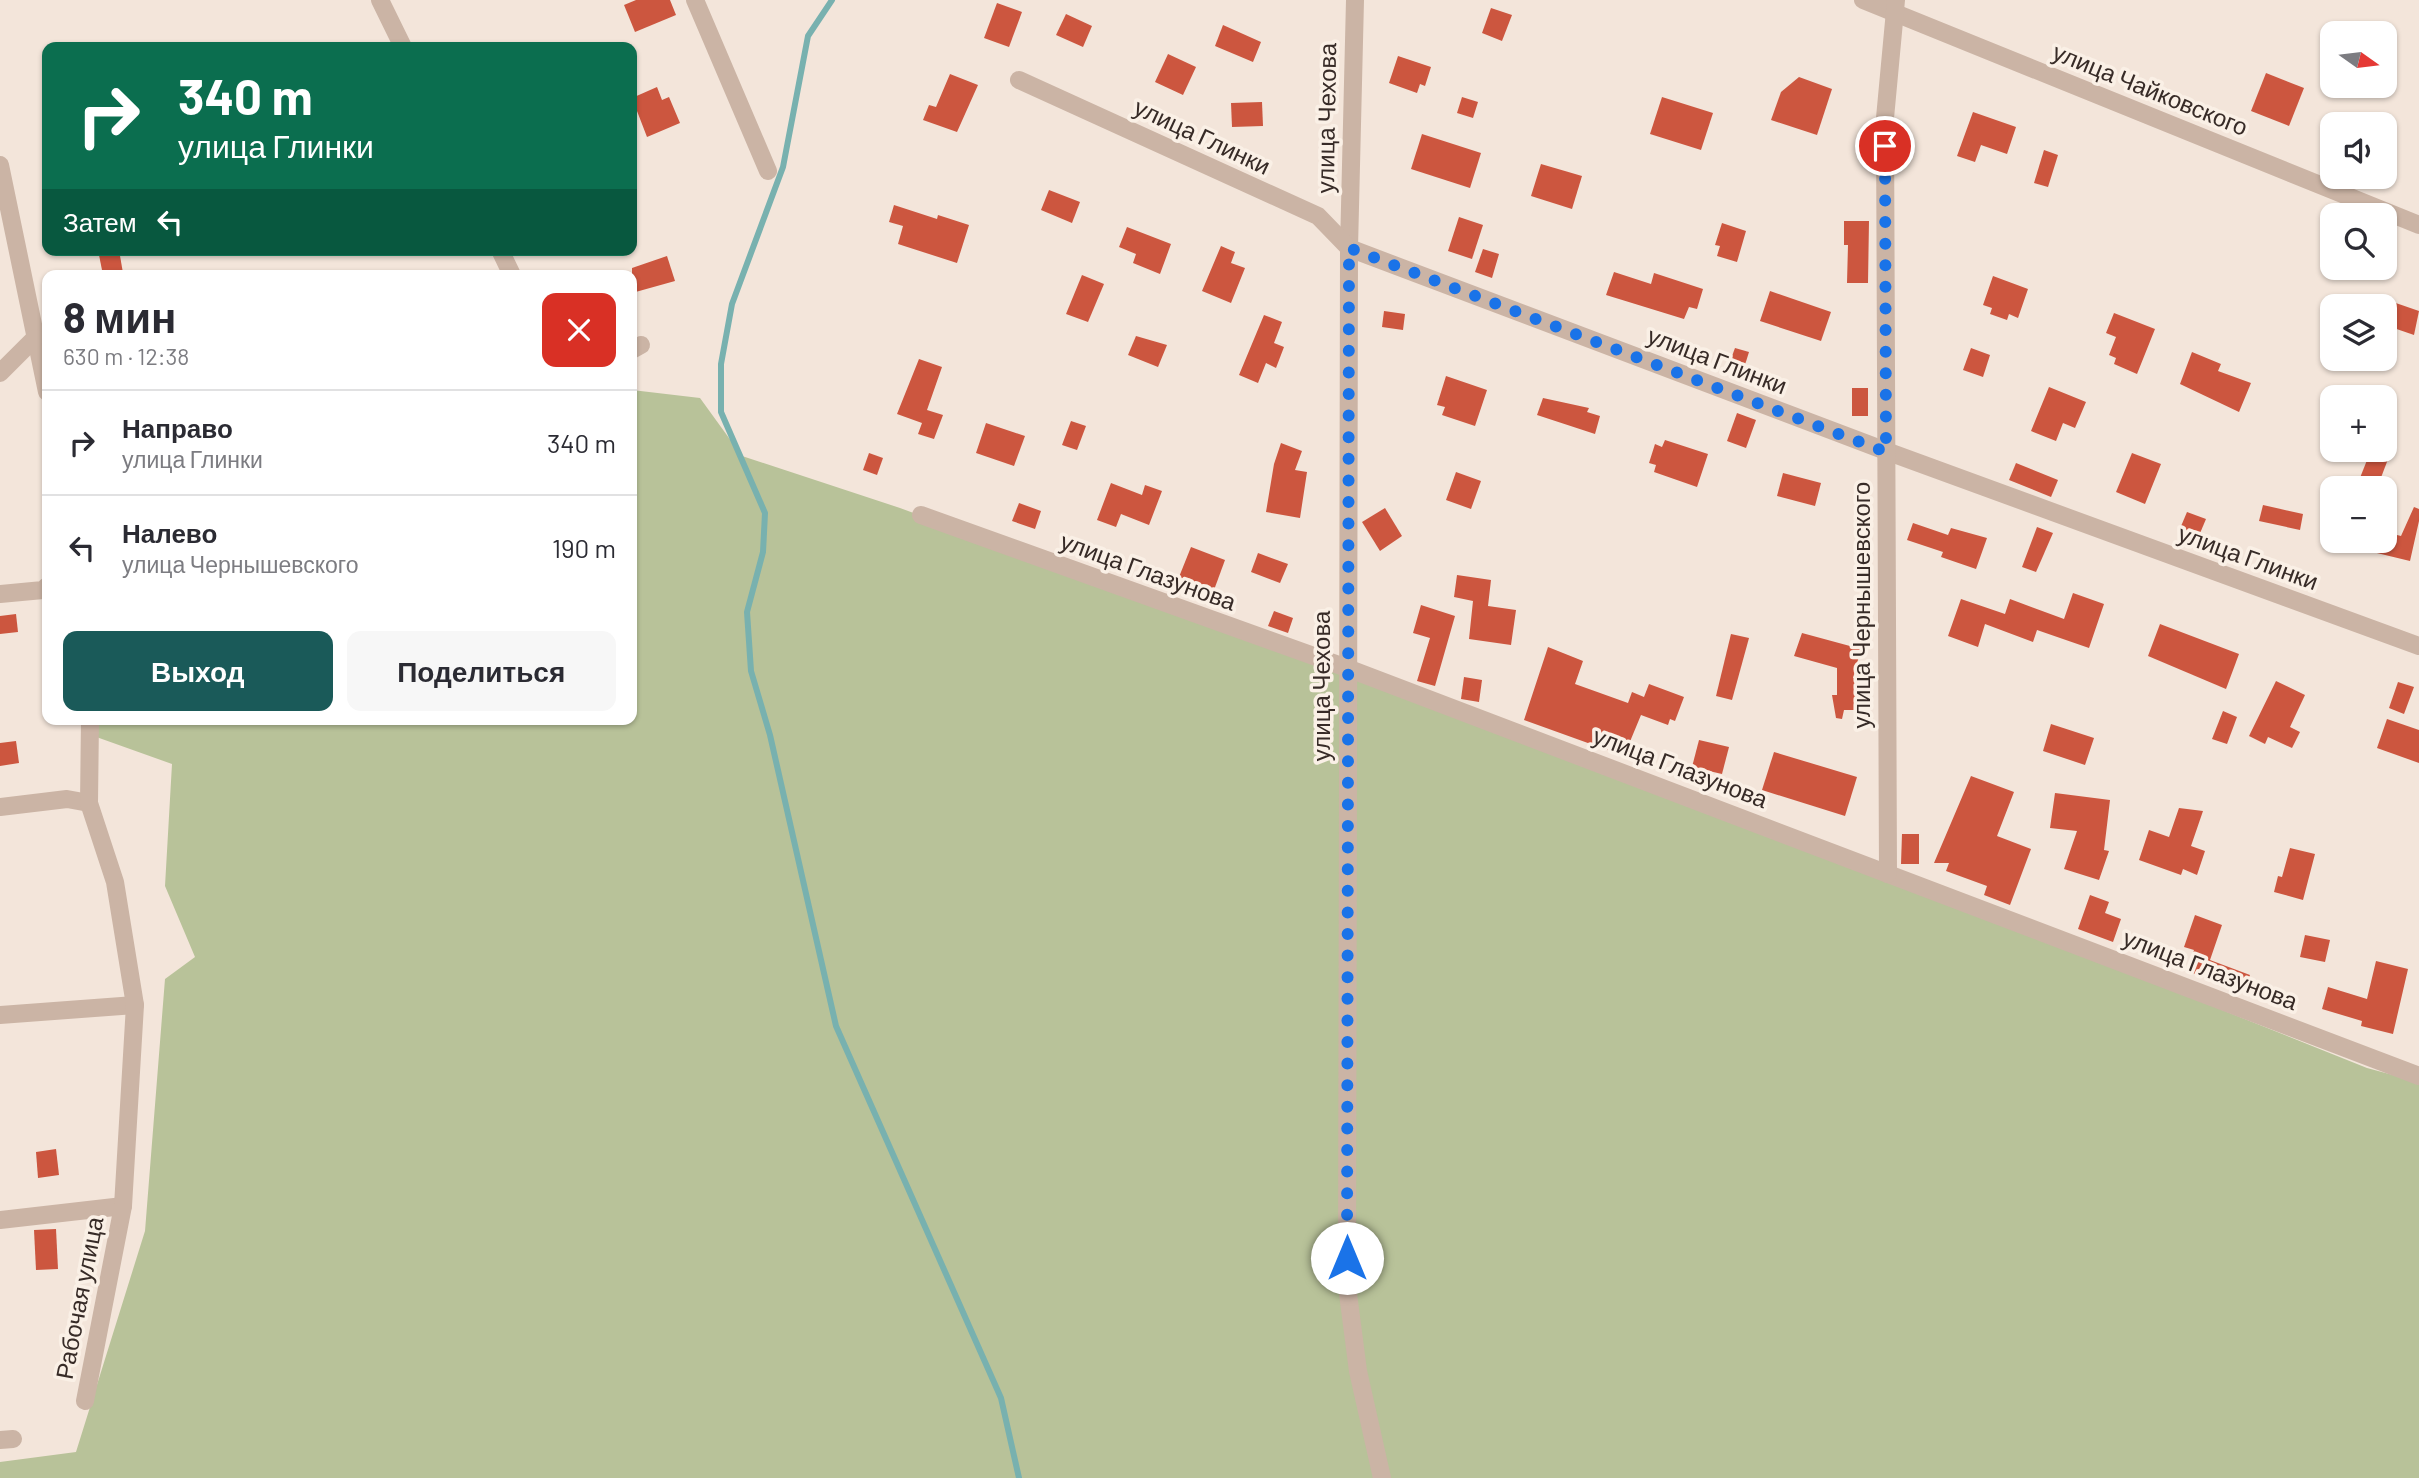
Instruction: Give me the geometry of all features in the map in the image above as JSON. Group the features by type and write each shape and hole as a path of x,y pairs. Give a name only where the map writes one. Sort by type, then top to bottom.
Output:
{"street":[{"path":"380,0 401,42"},
{"path":"695,0 768,171"},
{"name":"улица Чехова","path":"1355,0 1349,248 1346,668 1347,1286 1357,1371 1382,1478"},
{"name":"улица Чайковского","path":"1863,0 1895,7 2419,225"},
{"name":"улица Чернышевского","path":"1888,874 1885,118 1895,7"},
{"name":"улица Глинки","path":"1018,80 1318,216 1349,248 1886,452 2419,646"},
{"path":"0,164 8,232 42,370"},
{"path":"0,373 35,338"},
{"name":"улица Глазунова","path":"921,515 1346,668 2419,1076"},
{"path":"0,594 42,590"},
{"name":"Рабочая улица","path":"85,1401 123,1206 135,1004 115,882 89,803 90,725"},
{"path":"0,807 66,799 89,803"},
{"path":"0,1015 135,1004"},
{"path":"0,1220 123,1206"}],"green space":[{"path":"637,391 700,398 742,456 900,508 1778,832 2367,1068 2419,1082 2419,1478 0,1478 0,1462 76,1452 145,1231 165,979 195,957 165,886 172,764 88,734 89,725 637,725"}],"building":[{"path":"636,0 670,0 676,15 635,32 624,5"},
{"path":"997,3 1022,12 1009,47 984,38"},
{"path":"1491,8 1512,15 1502,41 1482,33"},
{"path":"1066,14 1092,26 1083,47 1056,35"},
{"path":"1223,25 1261,42 1253,62 1215,46"},
{"path":"1168,54 1196,67 1183,95 1155,82"},
{"path":"1398,56 1431,67 1425,86 1420,84 1417,93 1389,83"},
{"path":"2266,73 2304,88 2289,126 2251,111"},
{"path":"950,74 978,85 957,132 923,120 929,105 936,107"},
{"path":"1799,77 1832,89 1817,135 1771,120 1781,92"},
{"path":"657,87 662,100 669,97 680,123 647,137 637,111 637,96"},
{"path":"1462,97 1478,102 1473,118 1457,113"},
{"path":"1662,97 1713,113 1701,150 1650,134"},
{"path":"1262,102 1263,126 1232,127 1231,103"},
{"path":"1973,112 2016,127 2007,154 1981,145 1975,162 1957,156"},
{"path":"1422,134 1481,153 1470,188 1411,169"},
{"path":"2044,150 2058,155 2048,187 2034,183"},
{"path":"1541,164 1582,176 1572,209 1531,196"},
{"path":"1049,190 1080,202 1072,223 1041,210"},
{"path":"894,205 937,219 938,215 969,225 957,263 898,244 903,226 889,222"},
{"path":"1459,217 1483,225 1472,259 1448,251"},
{"path":"1844,221 1869,221 1868,283 1847,283 1848,245 1844,245"},
{"path":"1722,223 1746,231 1737,262 1717,256 1720,246 1715,245"},
{"path":"1127,227 1171,244 1160,274 1133,263 1136,254 1119,247"},
{"path":"1221,246 1235,252 1231,263 1245,268 1231,303 1202,291"},
{"path":"1483,249 1499,254 1492,278 1475,272"},
{"path":"99,256 120,256 122,270 102,270"},
{"path":"667,256 675,281 637,292 637,270 632,268"},
{"path":"1614,272 1651,284 1654,273 1703,289 1697,309 1689,307 1684,319 1606,295"},
{"path":"1082,275 1104,284 1088,322 1066,314"},
{"path":"1993,276 2028,289 2018,318 2009,314 2007,320 1990,314 1992,308 1983,305"},
{"path":"1770,291 1831,312 1821,341 1760,321"},
{"path":"2397,303 2419,311 2414,335 2397,329"},
{"path":"1384,311 1405,314 1403,330 1382,327"},
{"path":"2114,313 2155,329 2137,374 2114,364 2116,358 2109,355 2116,337 2106,333"},
{"path":"1264,315 1282,322 1274,343 1284,347 1276,368 1266,363 1258,383 1239,375"},
{"path":"1136,336 1167,345 1158,367 1128,355"},
{"path":"1735,348 1749,352 1743,371 1728,367"},
{"path":"1971,348 1990,355 1983,377 1963,370"},
{"path":"2192,352 2221,364 2218,371 2251,383 2239,412 2180,384"},
{"path":"919,359 942,367 927,410 943,415 934,439 918,434 922,423 897,414"},
{"path":"1446,376 1487,390 1475,426 1442,415 1445,407 1437,405"},
{"path":"2049,387 2086,402 2075,428 2063,423 2056,441 2031,431"},
{"path":"1852,388 1868,388 1868,416 1852,416"},
{"path":"1543,398 1589,408 1587,412 1600,416 1595,434 1537,415"},
{"path":"1737,413 1756,420 1746,448 1727,441"},
{"path":"1071,421 1086,426 1077,450 1062,445"},
{"path":"986,423 1025,436 1014,466 976,453"},
{"path":"1665,440 1708,454 1697,487 1654,472 1656,465 1649,463 1655,444 1662,447"},
{"path":"1281,443 1302,451 1295,470 1307,472 1300,518 1266,512 1274,464"},
{"path":"869,453 883,458 877,475 863,470"},
{"path":"2132,453 2161,464 2145,504 2116,492"},
{"path":"2366,462 2387,462 2382,476 2361,476"},
{"path":"2016,463 2058,480 2051,497 2009,480"},
{"path":"1456,472 1481,481 1471,509 1446,500"},
{"path":"1783,473 1821,483 1815,506 1777,496"},
{"path":"1111,483 1142,495 1145,485 1162,491 1149,525 1121,514 1116,527 1097,520"},
{"path":"1019,503 1041,511 1035,529 1012,521"},
{"path":"2263,505 2303,514 2300,530 2259,521"},
{"path":"2414,507 2419,509 2410,561 2377,553 2397,553 2397,535 2401,536"},
{"path":"1385,508 1402,536 1380,551 1362,522"},
{"path":"2187,512 2206,519 2198,538 2179,531"},
{"path":"1913,523 1948,535 1951,528 1987,538 1976,569 1941,557 1943,552 1907,540"},
{"path":"2037,527 2053,533 2036,572 2022,567"},
{"path":"1191,547 1225,560 1214,590 1179,577"},
{"path":"1258,553 1288,564 1280,583 1251,572"},
{"path":"1457,575 1491,580 1488,606 1516,610 1511,645 1469,639 1473,601 1454,597"},
{"path":"2073,593 2104,604 2089,648 2037,630 2033,642 1985,624 1978,647 1948,636 1961,599 2005,614 2010,599 2064,619"},
{"path":"1421,605 1455,616 1435,686 1417,681 1430,638 1413,633"},
{"path":"1274,611 1293,618 1288,633 1268,626"},
{"path":"16,614 18,632 0,634 0,616"},
{"path":"2160,624 2239,654 2226,689 2148,656"},
{"path":"1802,633 1861,649 1853,678 1861,678 1861,710 1844,710 1842,719 1836,718 1832,695 1837,695 1837,668 1794,656"},
{"path":"1731,634 1749,638 1732,700 1716,696"},
{"path":"1548,647 1583,661 1575,684 1628,703 1632,692 1644,697 1649,684 1684,697 1675,721 1670,719 1668,725 1641,715 1624,756 1524,720"},
{"path":"1464,677 1482,680 1479,702 1461,699"},
{"path":"2276,681 2305,695 2290,727 2300,732 2292,748 2268,737 2265,744 2249,736"},
{"path":"2398,682 2414,687 2404,714 2389,708"},
{"path":"2223,711 2237,717 2227,744 2212,739"},
{"path":"2387,719 2419,730 2419,763 2377,748"},
{"path":"2051,724 2094,738 2085,765 2043,751"},
{"path":"1699,740 1729,747 1722,774 1692,767"},
{"path":"16,741 19,763 0,766 0,743"},
{"path":"1774,752 1857,777 1845,816 1762,790"},
{"path":"1971,776 2014,792 1997,836 2031,849 2010,905 1984,895 1987,886 1946,871 1949,863 1934,863"},
{"path":"2055,793 2110,800 2104,850 2109,851 2099,880 2064,869 2077,831 2050,828"},
{"path":"2179,808 2203,811 2191,846 2205,851 2197,875 2183,869 2181,875 2139,860 2149,830 2169,837"},
{"path":"1902,834 1919,834 1919,864 1901,864"},
{"path":"2290,848 2315,854 2303,900 2274,892 2278,876 2282,877"},
{"path":"2090,895 2109,902 2105,913 2121,919 2113,942 2078,929"},
{"path":"2195,915 2222,925 2210,960 2250,975 2244,991 2187,971 2194,950 2184,947"},
{"path":"2305,935 2330,940 2325,962 2300,957"},
{"path":"2376,961 2408,969 2393,1034 2361,1026 2362,1021 2322,1009 2328,987 2367,999"},
{"path":"56,1149 59,1175 38,1178 36,1152"},
{"path":"56,1229 58,1269 36,1270 34,1230"}],"waterway":[{"path":"832,0 808,36 783,167 732,304 721,364 721,412 765,513 763,552 747,612 751,671 770,735 836,1026 1001,1398 1019,1478"}],"route":[{"path":"1347,1258 1346,682 1349,248 1886,452 1885,146"}]}
